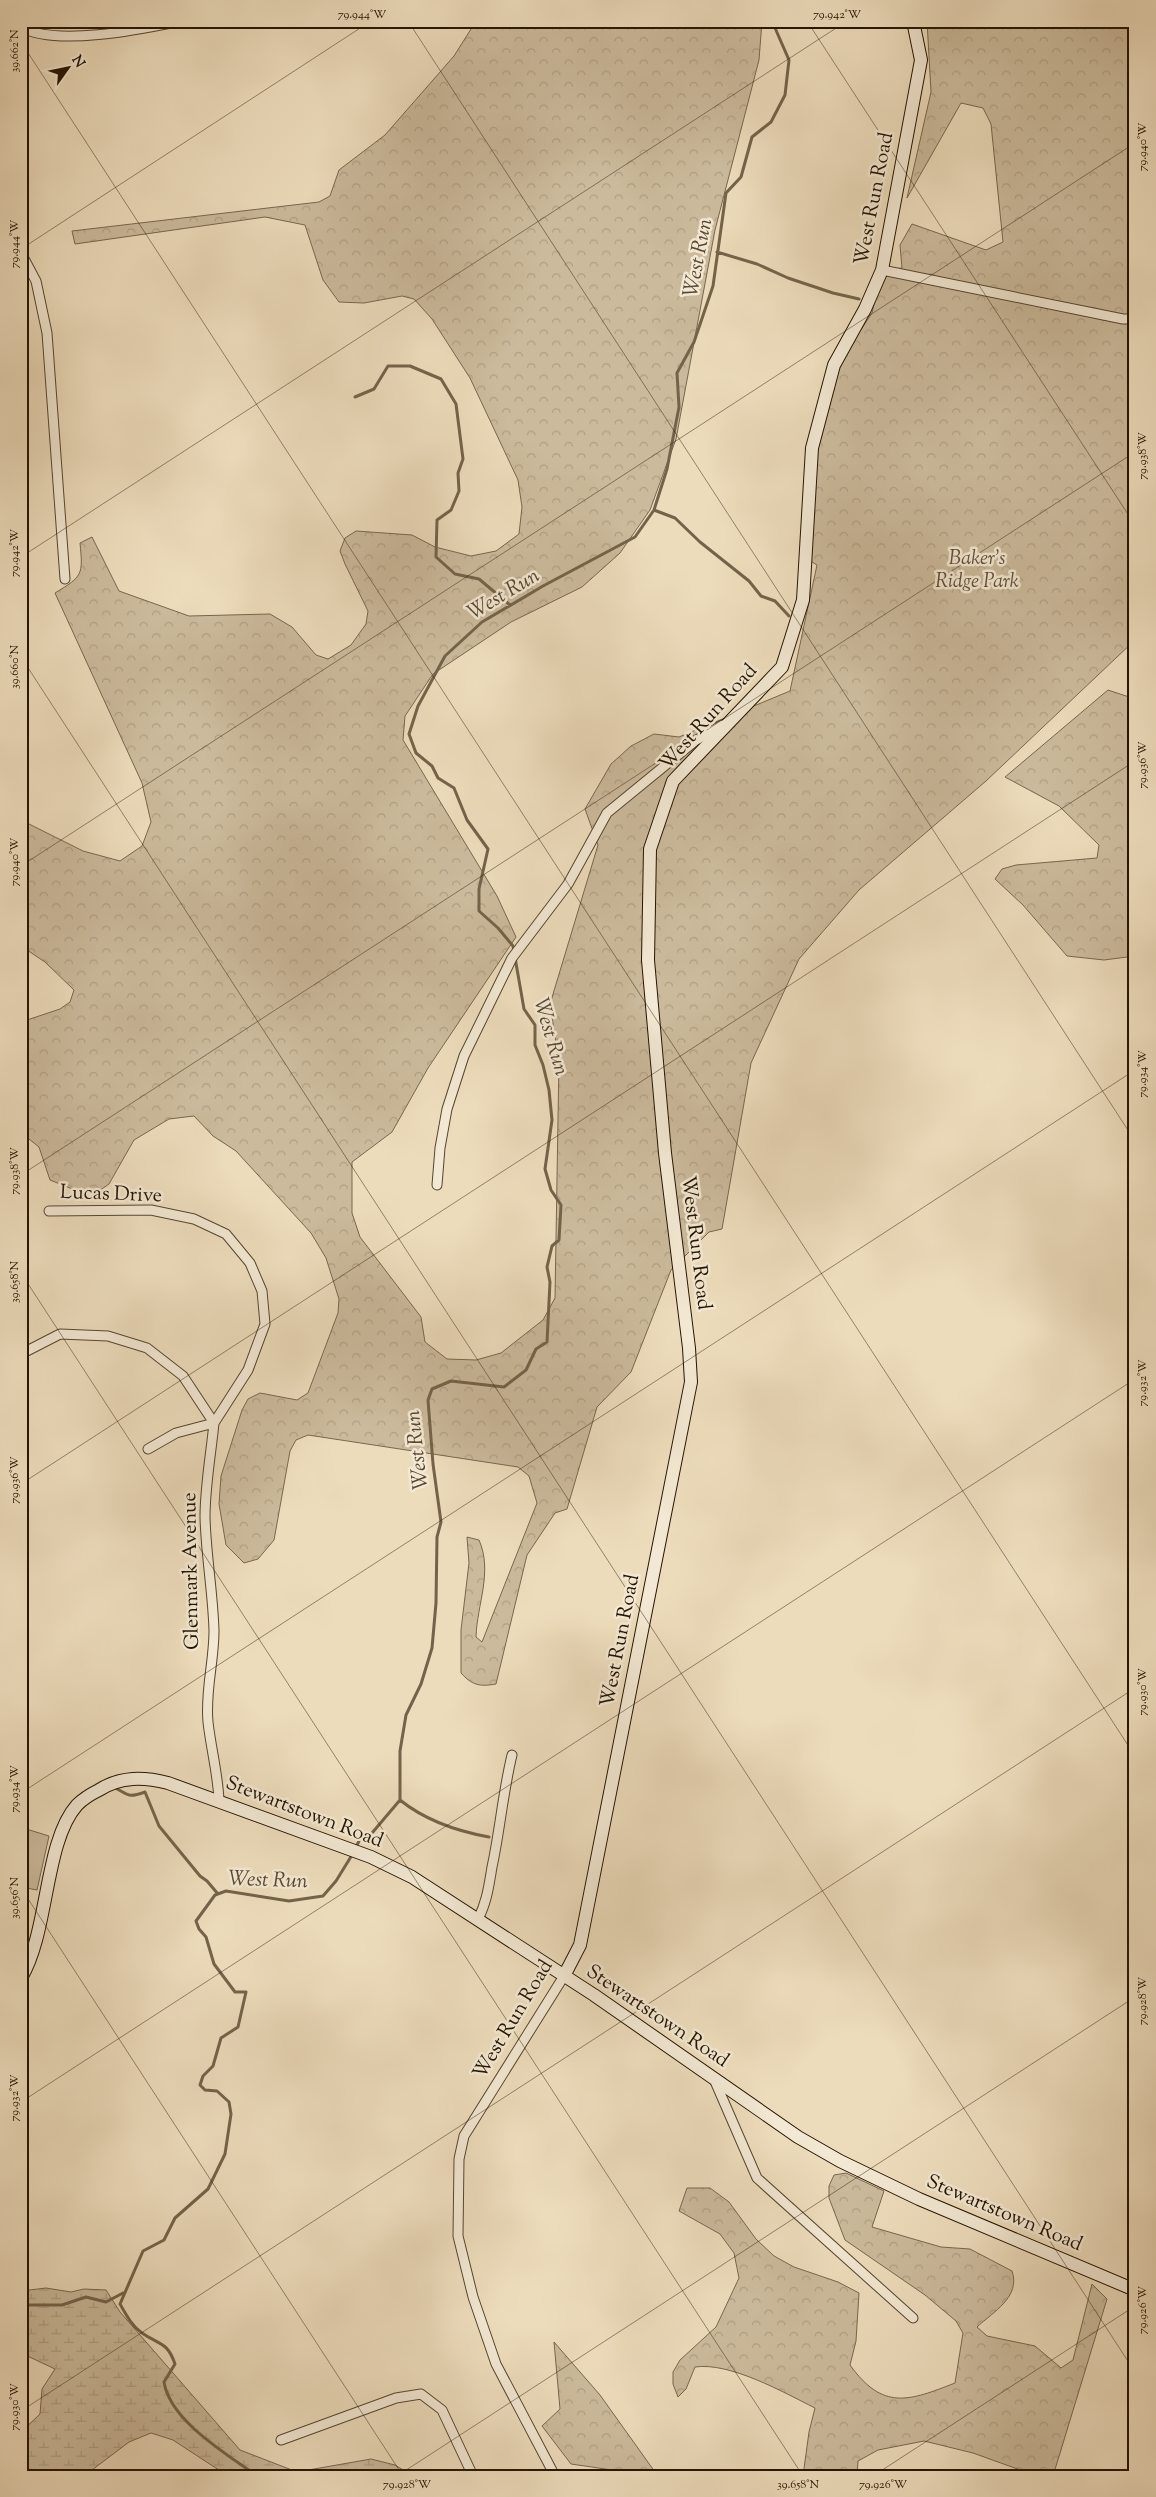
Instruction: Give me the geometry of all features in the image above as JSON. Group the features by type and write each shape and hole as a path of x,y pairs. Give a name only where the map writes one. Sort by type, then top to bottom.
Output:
{"street":[{"path":"21,28 30,32 66,37 152,27 182,21"},
{"name":"West Run Road","path":"555,2476 493,2356 473,2297 458,2236 459,2158 464,2136 564,1976 580,1945 691,1382 689,1348 664,1153 648,960 650,849 673,781 782,666 803,600 812,448 834,365 865,309 882,270 921,60 913,21"},
{"path":"21,253 33,272 41,298 47,333 65,579"},
{"path":"882,270 1123,319 1135,319"},
{"path":"437,1184 447,1109 464,1056 512,958 568,884 607,813 694,741 725,724"},
{"name":"Lucas Drive","path":"49,1211 151,1210 194,1219 226,1234 250,1263 262,1291 265,1324 248,1370 214,1423"},
{"path":"21,1354 60,1334 108,1336 147,1348 182,1376 214,1423 176,1433 148,1449"},
{"name":"Glenmark Avenue","path":"214,1423 205,1515 207,1550 213,1590 214,1634 208,1681 208,1722 218,1774 219,1801"},
{"path":"478,1919 485,1906 496,1854 504,1789 512,1755"},
{"name":"Stewartstown Road","path":"21,1978 31,1957 39,1929 58,1847 70,1816 84,1799 105,1786 123,1780 145,1778 190,1790 371,1856 429,1887 564,1976 798,2137 840,2161 919,2199 1135,2290"},
{"path":"713,2078 757,2178 913,2318"},
{"path":"280,2440 396,2398 421,2394 442,2410 473,2476"}],"green space":[{"name":"Baker's Ridge Park","path":"476,21 762,21 759,60 715,230 676,439 650,510 620,553 582,587 511,622 433,674 405,716 403,740 497,896 516,937 428,1068 392,1132 352,1162 352,1213 360,1237 421,1317 425,1342 447,1359 476,1360 501,1353 543,1320 555,1298 559,1061 550,1004 598,845 585,809 611,764 631,746 654,734 679,737 790,691 817,565 809,560 819,430 844,355 872,313 882,270 902,268 900,245 912,224 986,250 1003,242 991,124 983,108 961,103 907,198 931,92 927,21 1135,21 1135,640 986,781 859,890 799,959 751,1063 722,1229 709,1232 671,1270 631,1372 597,1407 567,1509 555,1513 527,1555 496,1684 485,1685 472,1683 461,1673 461,1630 469,1563 467,1537 479,1540 485,1564 476,1637 482,1642 537,1503 529,1476 518,1467 308,1435 296,1440 290,1451 274,1540 258,1559 244,1563 226,1545 219,1504 221,1476 242,1410 248,1399 260,1393 297,1400 308,1393 338,1313 339,1299 326,1258 311,1233 236,1151 213,1136 194,1116 169,1119 134,1140 109,1184 99,1191 75,1190 50,1180 39,1147 29,1139 21,1142 21,1022 60,1009 70,1002 74,990 45,962 21,946 21,820 83,851 120,861 142,846 151,822 142,783 55,593 71,583 79,574 81,568 80,543 92,537 119,591 189,616 270,614 292,627 316,655 328,659 351,645 366,624 368,611 340,551 345,538 356,531 412,535 435,547 471,556 496,551 519,534 522,507 518,480 470,378 432,319 414,299 402,296 364,303 339,302 323,280 305,225 265,217 75,244 72,231 319,202 330,196 339,170 385,135 454,56"},
{"path":"1108,690 1135,699 1135,956 1104,960 1067,956 1023,905 995,879 1002,869 1016,865 1097,858 1099,845 1059,806 1005,777"},
{"path":"23,1828 49,1836 37,1890 21,1887 21,1837"},
{"path":"846,2173 884,2191 872,2227 941,2247 970,2249 1012,2271 1013,2289 1009,2296 997,2310 977,2327 987,2336 1035,2346 1061,2368 1073,2360 1092,2284 1107,2299 1053,2476 1037,2476 973,2453 924,2441 878,2450 858,2461 857,2476 803,2476 809,2432 815,2408 756,2380 724,2369 709,2367 695,2367 686,2389 678,2397 673,2384 673,2372 680,2360 716,2327 739,2278 734,2253 720,2234 679,2211 687,2188 710,2188 729,2202 756,2239 774,2256 794,2267 838,2282 859,2293 856,2341 850,2365 862,2380 874,2390 886,2396 910,2397 955,2383 963,2333 956,2321 925,2295 845,2240 829,2198 829,2186 834,2175"},
{"path":"46,2288 71,2292 84,2289 106,2290 120,2312 240,2450 297,2472 371,2459 395,2465 413,2476 228,2476 173,2440 151,2433 129,2442 84,2476 21,2476 21,2432 40,2414 42,2389 55,2369 21,2353 21,2291"},
{"path":"554,2342 600,2395 655,2472 664,2476 623,2476 619,2471 571,2464 542,2426 560,2409"}],"waterway":[{"name":"West Run","path":"355,1849 360,1839 372,1833 400,1800 400,1751 406,1715 421,1684 432,1648 436,1603 437,1537 441,1522 433,1464 428,1400 432,1389 451,1381 504,1387 526,1370 536,1349 547,1342 550,1282 547,1267 552,1246 559,1240 561,1205 551,1190 545,1169 552,1120 549,1090 543,1065 535,1045 535,1025 524,1009 513,946 498,928 479,911 479,889 488,849 467,820 454,788 438,778 432,766 416,753 409,734 418,706 445,656 482,622 543,586 635,537 654,510 667,469 679,407 677,373 694,342 713,286 726,193 741,177 752,137 771,122 785,95 789,60 772,21"},
{"path":"717,252 757,264 788,278 833,293 859,299"},
{"path":"355,397 374,389 388,366 410,366 441,379 456,404 463,459 458,473 459,491 451,510 437,520 436,557 455,574 479,579 510,605"},
{"path":"654,510 675,518 700,542 749,581 761,596 775,601 789,616"},
{"path":"113,1787 125,1794 131,1795 145,1792 159,1826 200,1876 218,1894"},
{"name":"West Run","path":"400,1800 420,1814 442,1824 465,1832 489,1837"},
{"name":"West Run","path":"257,2476 216,2447 188,2423 177,2410 168,2396 164,2382 175,2364 169,2351 162,2344 142,2333 129,2319 120,2304 143,2251 164,2240 175,2218 208,2189 225,2154 231,2114 229,2102 217,2091 205,2090 200,2085 203,2076 213,2066 221,2038 238,2027 246,1992 235,1992 214,1964 206,1937 199,1929 196,1921 215,1895 226,1891 289,1901 323,1896 336,1881 352,1855"},
{"path":"21,2305 62,2305 86,2297 106,2302 123,2293"}]}
